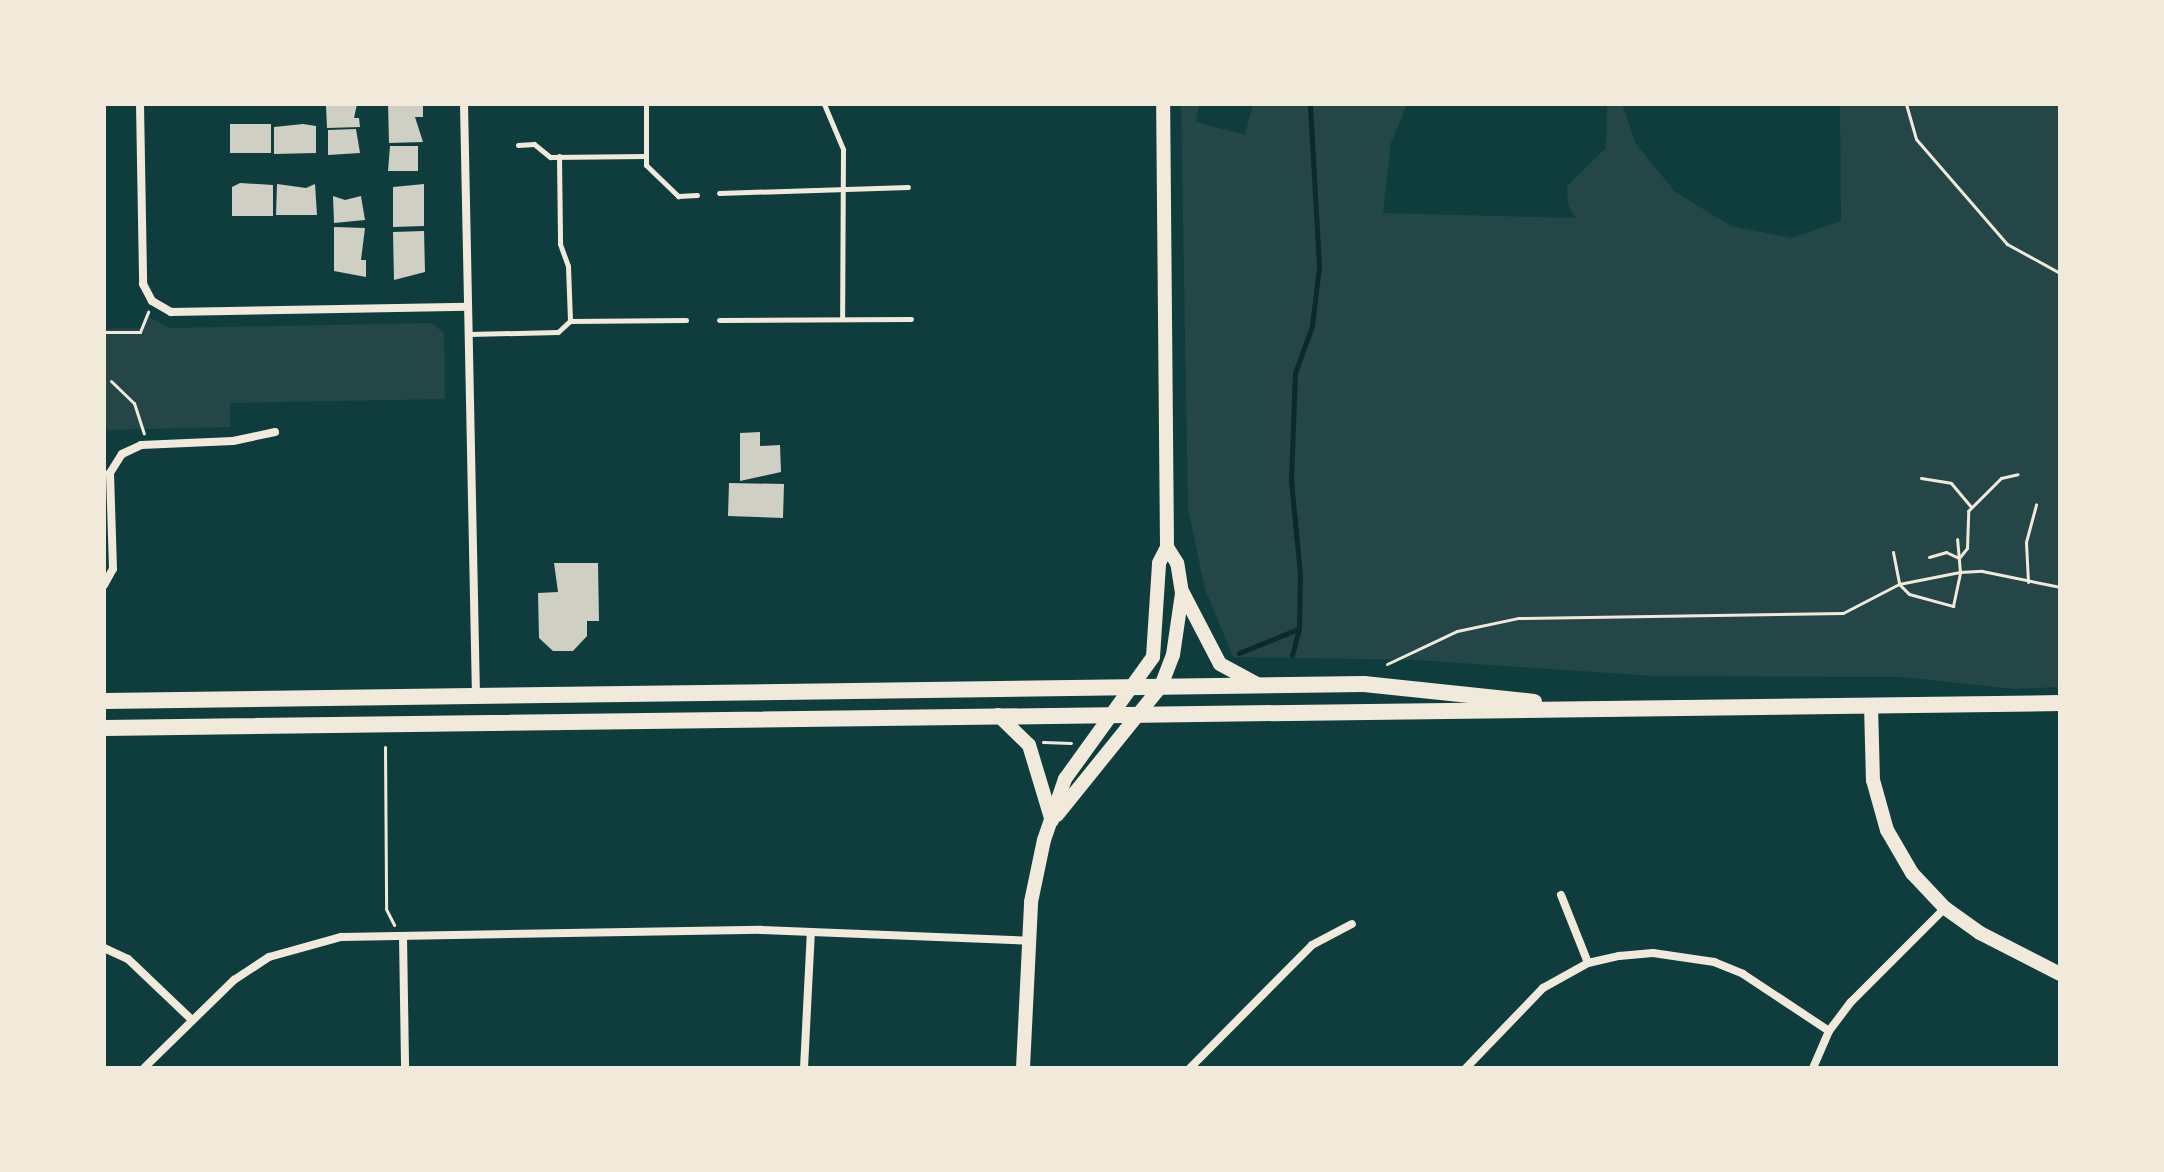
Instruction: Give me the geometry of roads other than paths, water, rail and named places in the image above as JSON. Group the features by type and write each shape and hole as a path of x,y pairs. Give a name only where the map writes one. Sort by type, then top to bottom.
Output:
{"main road":[{"path":"104,701 1364,684 1611,710"},
{"path":"104,728 2060,703"}],"street":[{"path":"140,104 143,284 152,301 171,312 468,307"},
{"path":"464,104 476,696"},
{"path":"1023,1068 1035,876 1065,779 1153,657 1159,563 1167,547 1163,104"},
{"path":"104,585 113,569 110,473 122,454 145,444 233,441 275,432"},
{"path":"1052,821 1161,686 1176,646 1182,593 1177,563 1167,547"},
{"path":"1182,593 1220,664 1260,685"},
{"path":"1871,705 1873,780 1887,830 1912,873 1945,908 1980,933 2060,974"},
{"path":"998,715 1029,745 1052,821"},
{"path":"1561,895 1588,963"},
{"path":"1813,1068 1829,1031 1878,973 1945,908"},
{"path":"1190,1068 1312,945 1352,924"},
{"path":"144,1068 190,1018 269,957 309,942 399,936 811,932 1030,941"},
{"path":"804,1068 811,932"},
{"path":"399,936 405,1068"},
{"path":"104,948 128,959 190,1018"},
{"path":"1466,1068 1532,998 1588,963 1653,953 1714,962 1743,974 1829,1031"}],"lane":[{"path":"646,104 646,165 678,196 697,195"},
{"path":"824,104 843,149 842,319"},
{"path":"518,145 534,144 550,157 646,156"},
{"path":"559,156 560,244 568,266 570,321"},
{"path":"719,193 908,187"},
{"path":"719,320 911,319"},
{"path":"468,334 558,332 570,321 686,320"}],"waterway":[{"path":"1292,655 1299,629 1300,574 1291,480 1295,373 1312,326 1319,266 1310,104"},
{"path":"1239,653 1298,629"}]}
